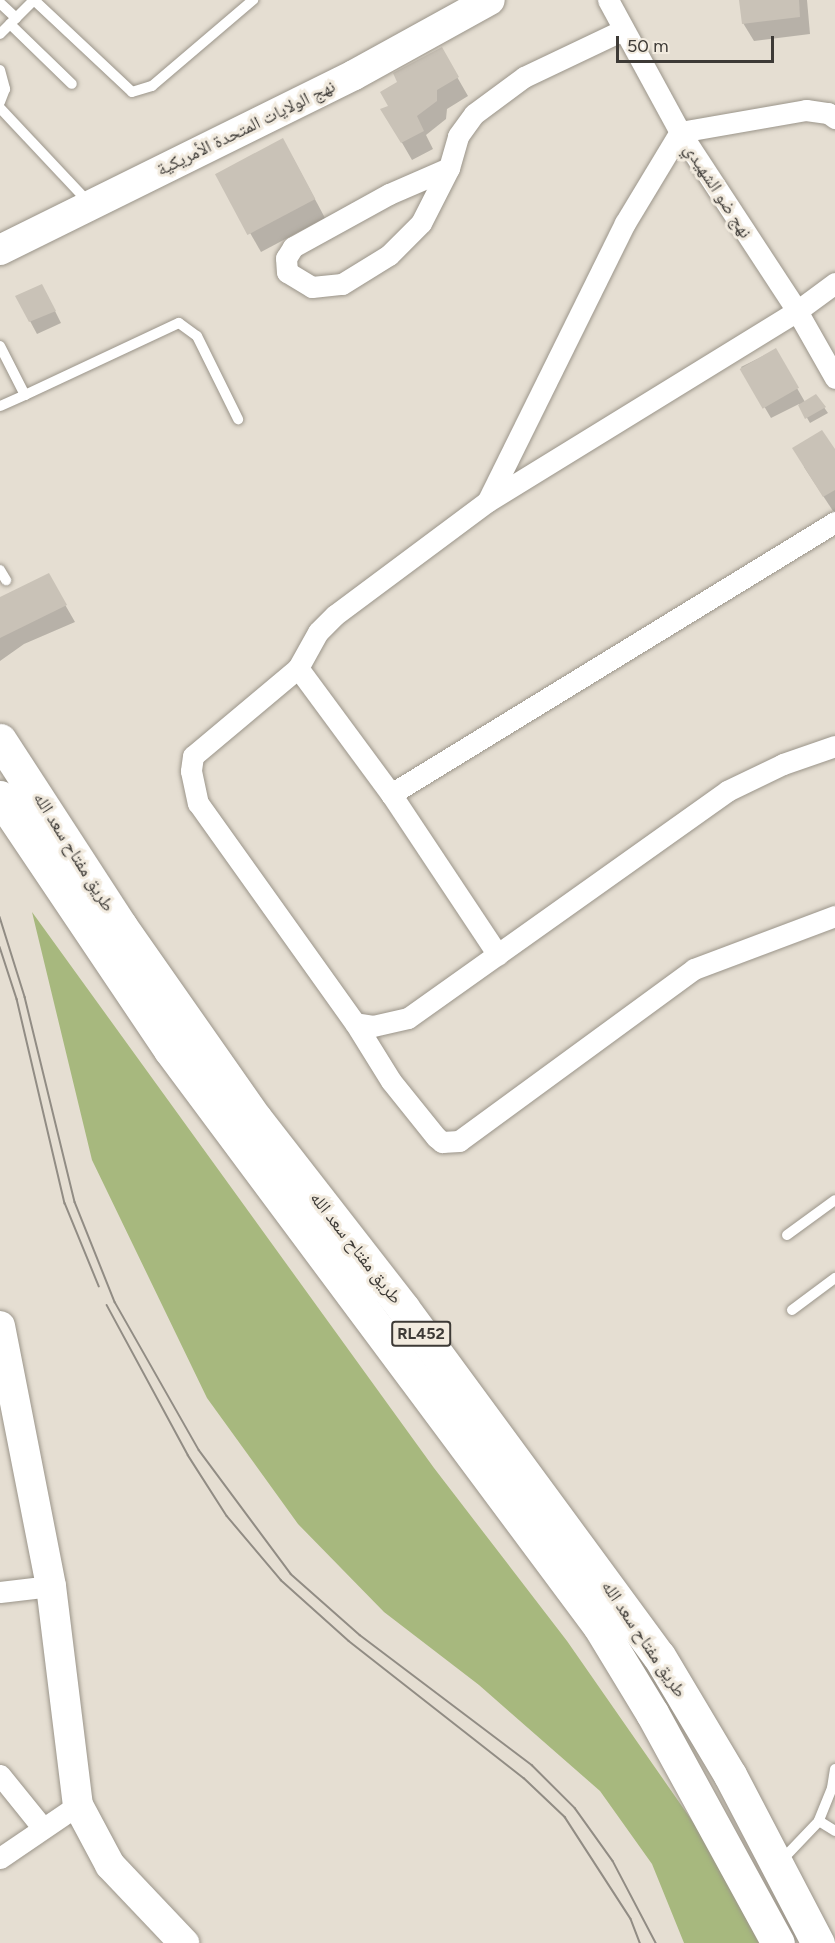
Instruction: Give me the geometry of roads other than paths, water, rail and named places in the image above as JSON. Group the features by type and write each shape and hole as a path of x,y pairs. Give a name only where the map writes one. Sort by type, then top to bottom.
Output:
{"highway":[{"name":"طريق مفتاح سعد الله","path":"0,740 120,925 256,1119 403,1308 659,1656 730,1775 818,1941"},
{"name":"طريق مفتاح سعد الله","path":"0,797 170,1050 599,1626 699,1796 778,1943"}],"street":[{"name":"نهج الولايات المتحدة الأمريكية","path":"0,250 354,75 490,0"},
{"name":"نهج ضو الشهيدي","path":"608,0 680,132 797,311 835,378"},
{"path":"449,168 369,204 293,247 286,258 287,272 312,287 342,284 388,255 421,223 449,168 458,136 474,114 497,95 559,59 623,30"},
{"path":"488,501 625,223 680,132 806,110 828,113 835,118"},
{"path":"835,283 797,311 488,501 335,615 318,632 298,668 193,756 193,788 198,803 355,1023 391,1081 442,1142 459,1140 694,969 772,936 835,916"},
{"path":"392,794 835,522"},
{"path":"298,668 392,794 498,955"},
{"path":"355,1023 373,1026 408,1018 728,791 835,746"},
{"path":"0,1326 51,1586 78,1805 110,1865 184,1943"},
{"path":"0,1592 51,1586"},
{"path":"0,1774 42,1827"},
{"path":"0,1858 42,1827 78,1805"}],"lane":[{"path":"0,34 34,0 132,92 152,86 253,0"},
{"path":"0,3 13,21 72,84"},
{"path":"0,70 5,89 0,102"},
{"path":"0,108 90,205"},
{"path":"0,406 179,323 197,336 238,419"},
{"path":"0,346 25,395"},
{"path":"0,570 6,580"},
{"path":"787,1235 835,1200"},
{"path":"792,1310 835,1278"},
{"path":"776,1864 798,1847 819,1821 832,1788 835,1769"},
{"path":"819,1821 835,1831"}],"tram line":[{"path":"0,917 25,997 75,1202 115,1302 199,1450 291,1574 360,1635 532,1765 575,1808 613,1861 656,1943"},
{"path":"0,947 17,999 65,1203 99,1286"},
{"path":"107,1305 188,1455 227,1516 281,1580 349,1641 524,1778 565,1817 631,1919 640,1943"}]}
